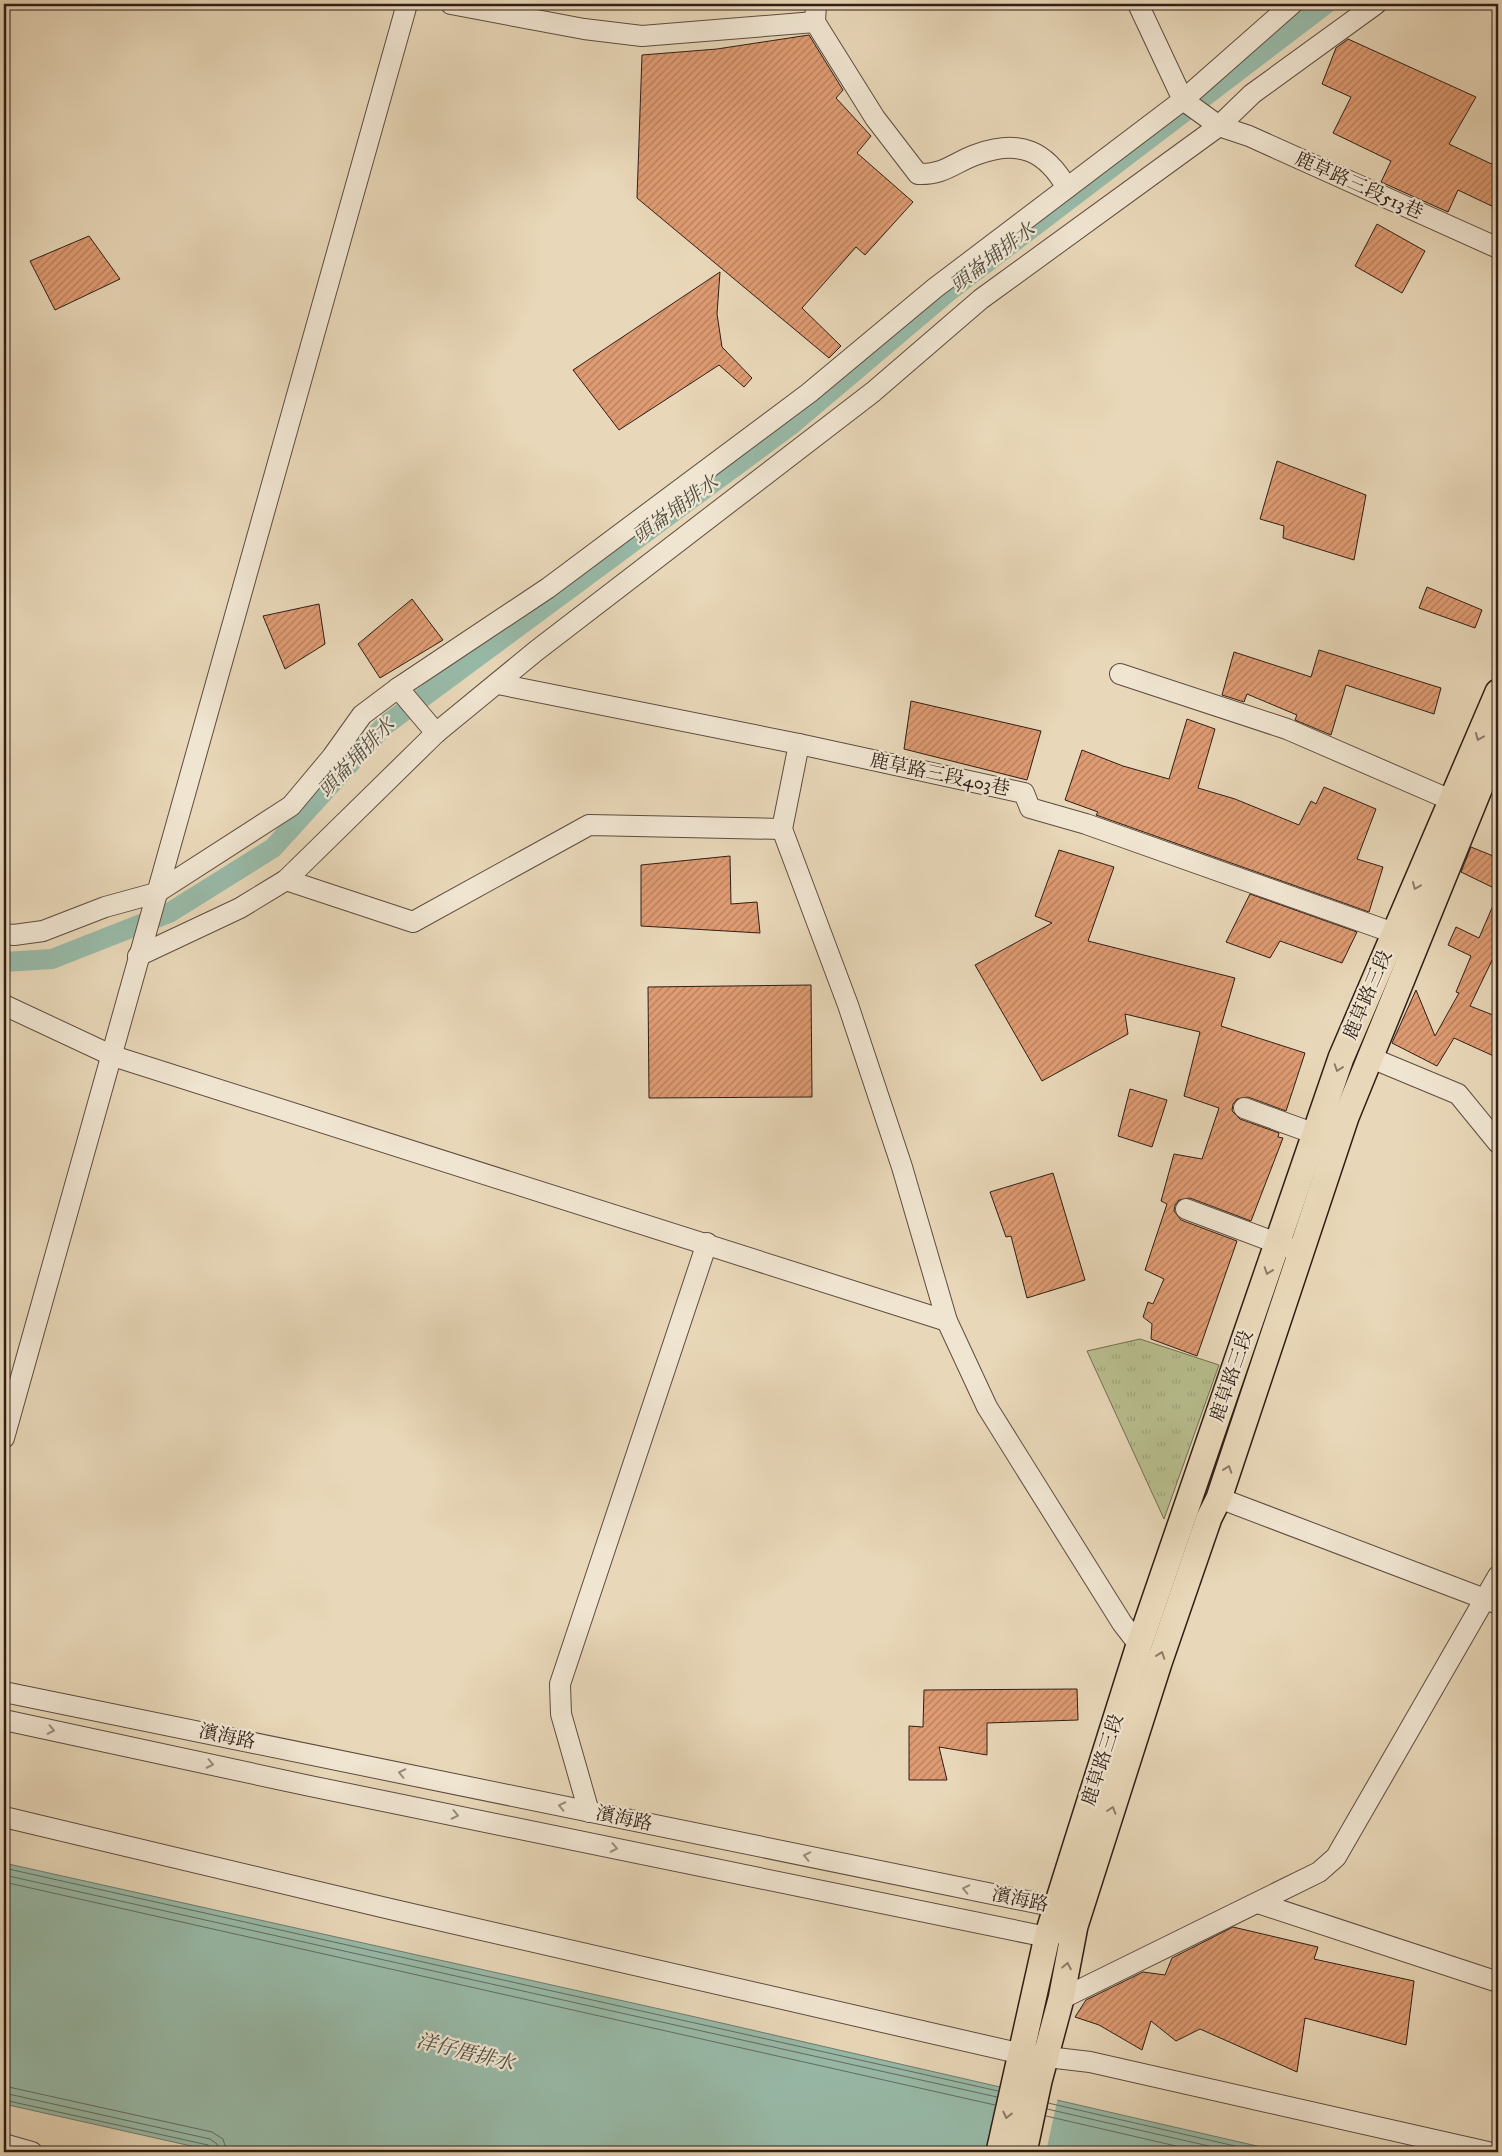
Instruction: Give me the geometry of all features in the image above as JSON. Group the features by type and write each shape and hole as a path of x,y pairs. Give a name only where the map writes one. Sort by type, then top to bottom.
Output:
{"main road":[{"name":"鹿草路三段","path":"1031,2068 1047,1937 1139,1645 1278,1243 1326,1138 1369,1057 1406,937 1453,801 1498,692"},
{"name":"鹿草路三段","path":"1031,2068 1061,1998 1074,1926 1159,1663 1209,1518 1219,1498 1301,1252 1341,1058 1406,937 1498,743"},
{"path":"999,2152 1031,2068"},
{"path":"1024,2152 1031,2068"}],"street":[{"path":"4,1438 113,1056 138,956 219,678 407,4"},
{"path":"451,4 584,30 642,36 815,13 876,118 918,174 934,175 978,154 1009,147 1036,152 1057,170 1067,188"},
{"path":"1138,4 1183,100"},
{"path":"4,934 14,935 43,932 105,907 156,893 291,806 332,757 362,715 398,688 548,588 809,394 935,288 1183,100 1292,4"},
{"path":"138,956 240,908 286,880 436,732 498,684 536,651 873,392 981,299 1219,126 1252,94 1376,4"},
{"name":"鹿草路三段513巷","path":"1183,100 1219,126 1249,136 1498,248"},
{"path":"1120,674 1287,729 1453,801"},
{"name":"鹿草路三段403巷","path":"498,684 799,744 1024,794 1030,808 1086,824 1406,937"},
{"path":"398,688 436,732"},
{"path":"799,744 782,829 857,1032 902,1167 947,1321 987,1407 1122,1624 1139,1645"},
{"path":"286,880 413,922 589,825 782,829"},
{"path":"4,1005 113,1056 707,1243 947,1321"},
{"path":"1369,1057 1458,1094 1498,1143"},
{"path":"1244,1108 1326,1138"},
{"path":"1186,1209 1301,1252"},
{"path":"589,1812 561,1714 560,1684 707,1243"},
{"path":"1219,1498 1492,1601"},
{"path":"1061,1998 1319,1872 1336,1857 1492,1601 1498,1576"},
{"name":"濱海路","path":"4,1692 1056,1907 1074,1926 1047,1937 310,1786 4,1720"},
{"path":"4,1817 395,1910 1031,2068 1090,2062 1488,2152"},
{"path":"1258,1903 1498,1982"},
{"path":"4,2144 32,2152"}],"green space":[{"path":"1140,1339 1219,1365 1164,1519 1087,1351"}],"water":[{"name":"洋仔厝排水","path":"4,1863 691,2016 1283,2152 218,2152 4,2104"}],"pier":[{"path":"1002,2084 1058,2097 1046,2152 987,2152"}],"building":[{"path":"809,35 843,90 836,98 871,136 857,153 913,202 865,255 856,247 802,308 841,346 829,358 637,198 642,55 717,49"},
{"path":"1348,39 1476,97 1449,144 1498,167 1498,209 1458,190 1448,212 1381,182 1391,161 1333,133 1351,97 1322,84 1336,48"},
{"path":"1377,224 1425,251 1402,293 1355,266"},
{"path":"89,236 120,279 55,310 30,261"},
{"path":"720,272 717,314 722,347 752,378 744,387 719,365 619,430 573,370"},
{"path":"1277,461 1366,495 1354,560 1283,538 1284,526 1260,519"},
{"path":"1427,587 1482,610 1475,628 1419,608"},
{"path":"412,599 443,640 380,678 358,644"},
{"path":"319,604 325,644 285,669 263,616"},
{"path":"1319,650 1441,688 1434,714 1346,685 1331,735 1295,720 1297,715 1247,694 1244,702 1222,695 1234,652 1311,677"},
{"path":"911,701 1041,731 1027,780 904,749"},
{"path":"1187,719 1215,729 1198,788 1235,799 1299,825 1311,801 1316,804 1324,787 1376,809 1357,859 1383,867 1369,912 1096,815 1098,812 1065,800 1082,750 1123,766 1169,779"},
{"path":"1471,847 1498,858 1498,890 1461,872"},
{"path":"1059,850 1114,867 1088,941 1235,978 1221,1026 1305,1053 1286,1111 1248,1097 1237,1099 1233,1104 1232,1111 1240,1119 1279,1133 1278,1137 1283,1138 1251,1221 1190,1198 1179,1200 1175,1205 1174,1211 1181,1220 1237,1241 1197,1356 1151,1339 1152,1324 1143,1317 1148,1302 1153,1304 1164,1279 1145,1270 1167,1204 1161,1201 1174,1154 1202,1159 1219,1108 1184,1096 1200,1032 1125,1014 1128,1034 1042,1081 975,965 1052,923 1035,916"},
{"path":"730,856 731,904 757,902 760,933 641,926 641,865"},
{"path":"1250,894 1357,932 1342,963 1280,941 1270,958 1226,942"},
{"path":"1498,894 1498,948 1470,1006 1498,1017 1498,1058 1454,1038 1437,1066 1392,1043 1416,990 1435,1036 1459,993 1456,992 1471,956 1448,945 1456,927 1479,938"},
{"path":"811,985 812,1097 649,1098 648,987"},
{"path":"1130,1089 1167,1100 1152,1147 1118,1136"},
{"path":"1053,1173 1085,1280 1027,1298 1011,1236 1006,1237 990,1192"},
{"path":"1077,1689 1078,1720 987,1723 987,1755 939,1747 947,1780 909,1780 909,1726 923,1727 924,1690"},
{"path":"1233,1927 1318,1947 1314,1959 1414,1981 1406,2045 1305,2018 1297,2072 1200,2029 1176,2041 1151,2021 1142,2050 1099,2025 1075,2017 1086,2000 1143,1972 1165,1975 1172,1958"}],"waterway":[{"name":"頭崙埔排水","path":"4,962 52,959 169,913 273,848 384,726 791,425 948,292 1326,4"}]}
